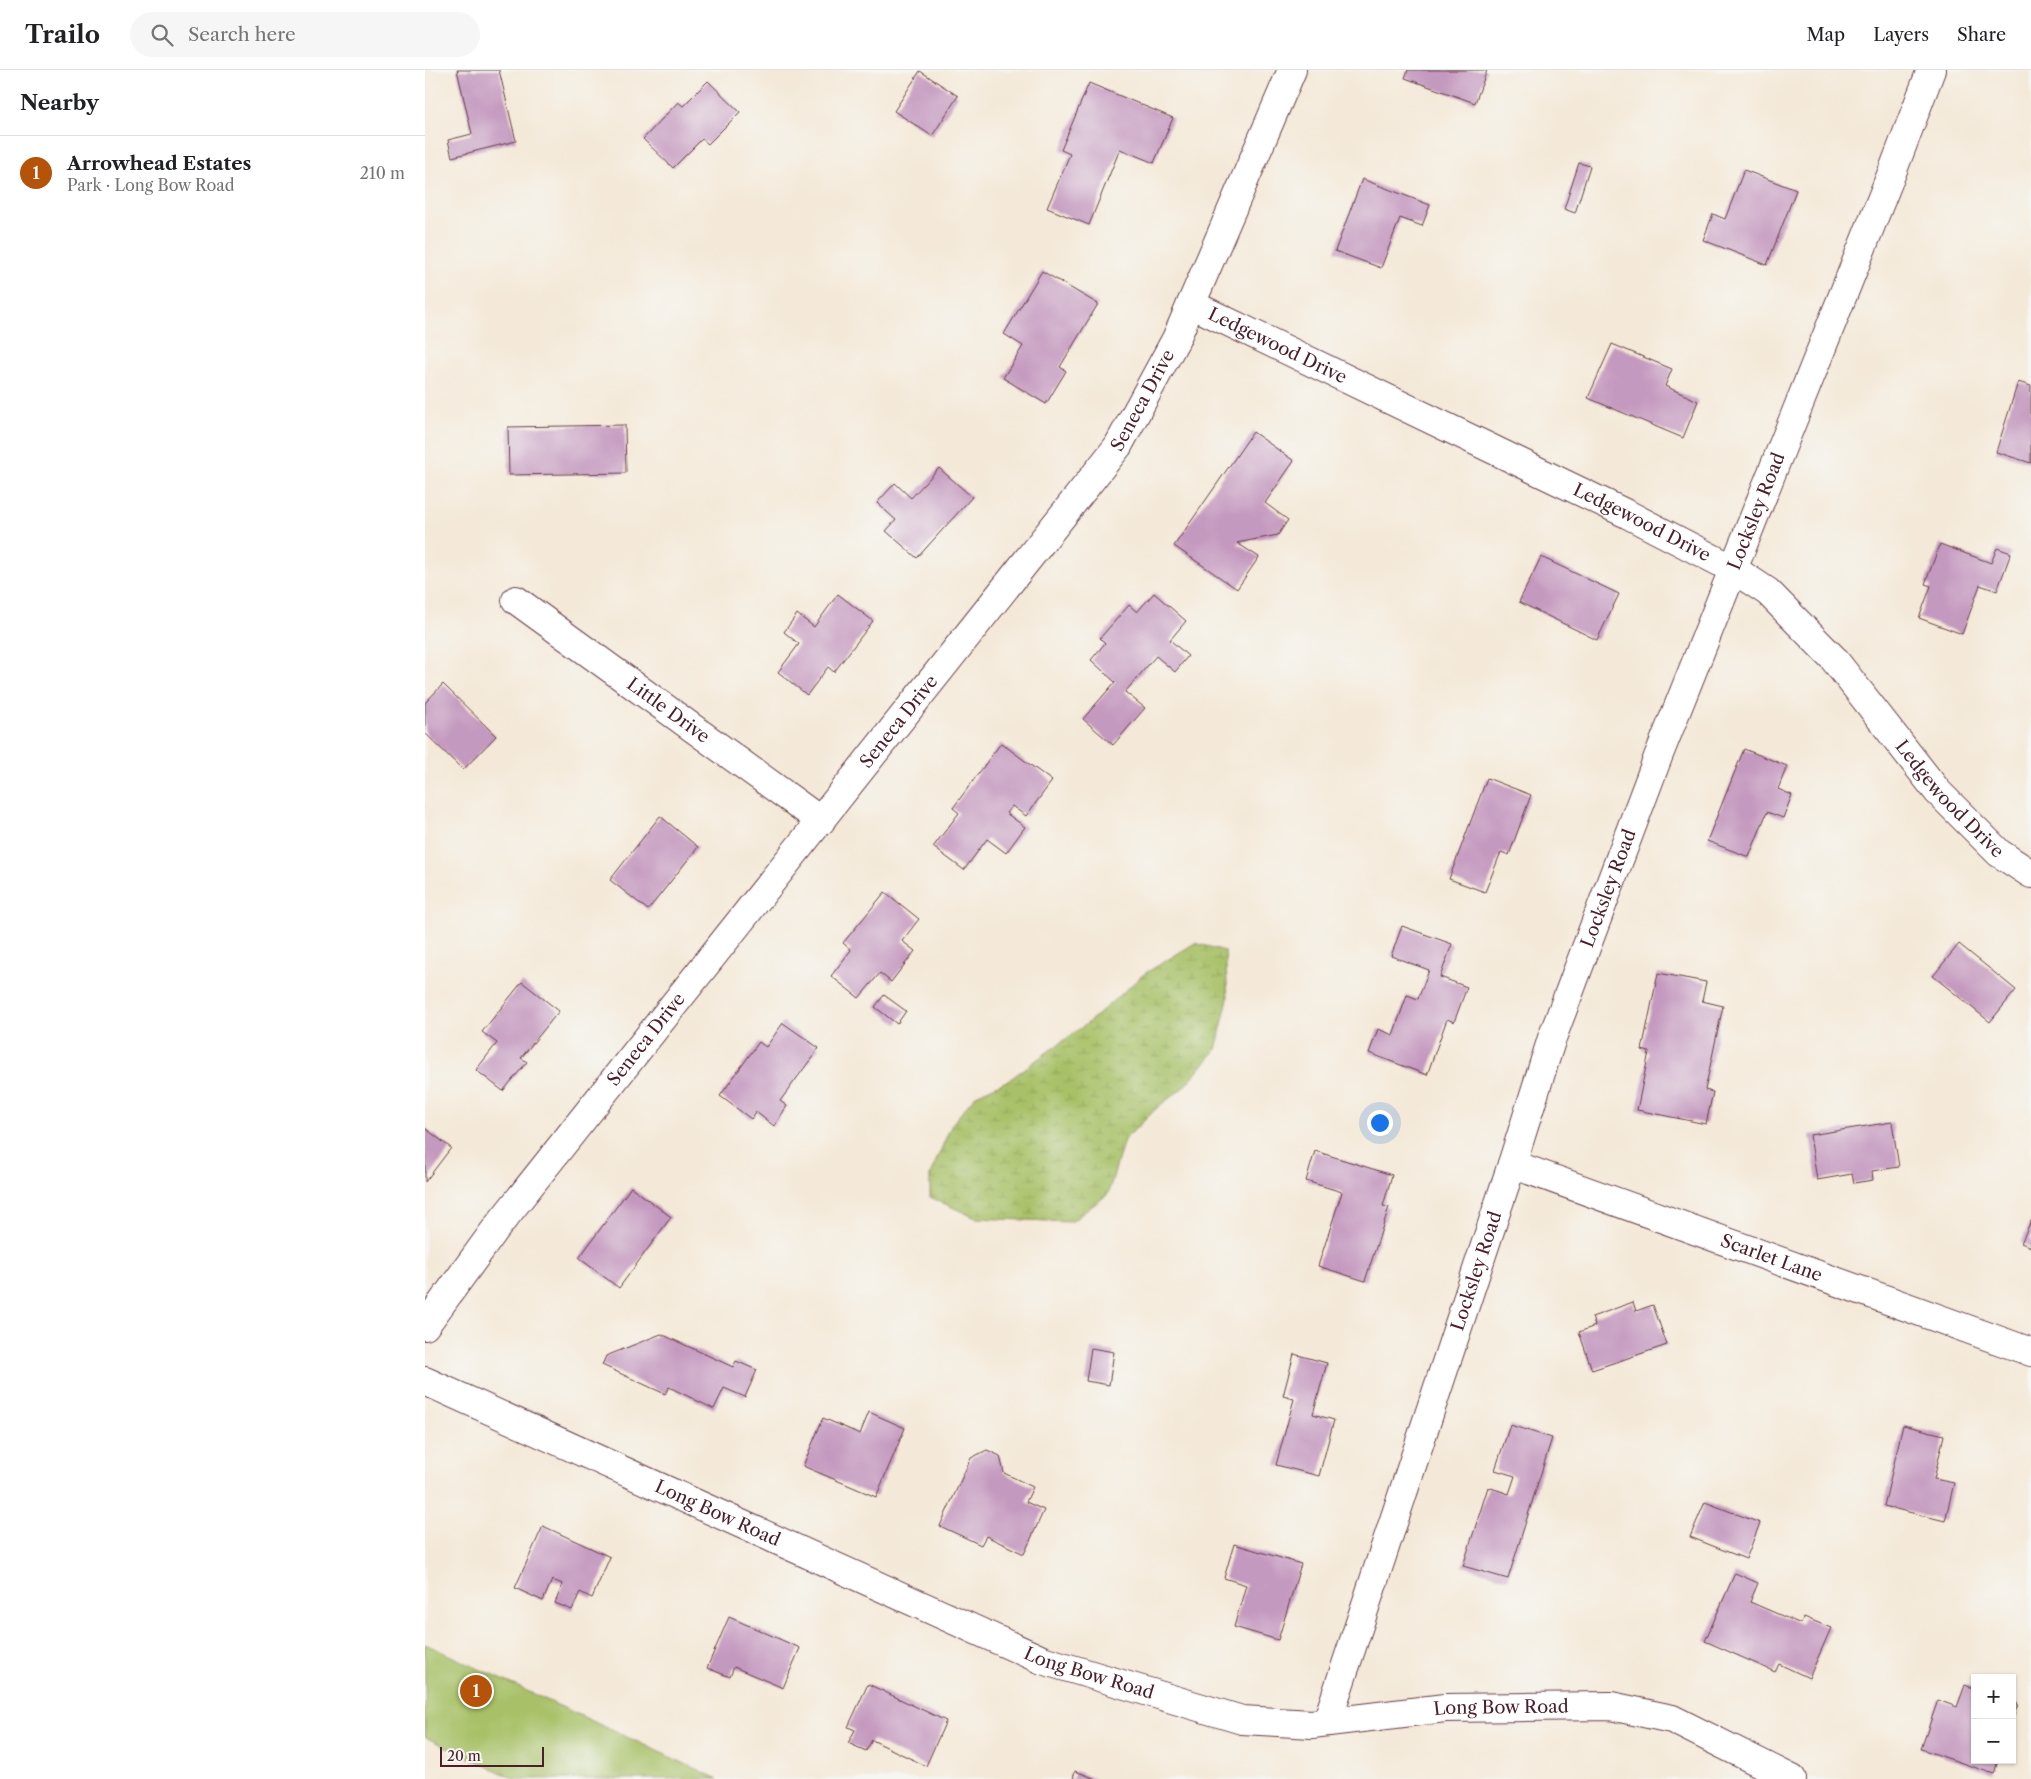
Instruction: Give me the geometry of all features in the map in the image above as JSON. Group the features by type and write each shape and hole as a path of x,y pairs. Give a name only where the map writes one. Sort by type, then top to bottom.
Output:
{"street":[{"name":"Seneca Drive","path":"425,1326 497,1227 1118,446 1176,339 1291,70"},
{"name":"Locksley Road","path":"1327,1722 1513,1164 1552,1038 1658,757 1893,170 1931,70"},
{"name":"Ledgewood Drive","path":"1191,304 1618,510 1733,569 1768,592 1833,658 1938,792 1999,853 2031,874"},
{"name":"Little Drive","path":"516,600 821,820"},
{"name":"Scarlet Lane","path":"1513,1164 2031,1352"},
{"name":"Long Bow Road","path":"425,1381 1042,1660 1242,1720 1312,1724 1445,1708 1611,1706 1672,1719 1792,1779"}],"green space":[{"path":"1195,943 1225,951 1228,998 1216,1050 1183,1088 1159,1106 1124,1140 1108,1194 1071,1222 976,1218 930,1197 930,1175 952,1124 976,1095 1009,1080 1089,1022 1144,974"},
{"path":"425,1644 718,1779 515,1779 425,1737"}],"building":[{"path":"457,70 499,70 516,141 452,157 448,140 472,134"},
{"path":"1408,70 1487,70 1475,103 1405,78"},
{"path":"920,71 958,96 932,136 894,111"},
{"path":"708,81 740,112 708,144 702,139 673,168 643,139 678,102 683,106"},
{"path":"1089,83 1173,118 1154,163 1120,149 1089,225 1047,208 1070,154 1061,150"},
{"path":"1579,163 1590,166 1575,213 1564,209"},
{"path":"1744,170 1796,190 1767,265 1703,240 1713,214 1725,219"},
{"path":"1362,179 1430,205 1422,226 1400,218 1381,268 1335,251"},
{"path":"1042,271 1098,304 1060,367 1066,371 1046,404 1003,378 1023,346 1004,334"},
{"path":"1612,344 1672,369 1665,386 1698,401 1683,438 1588,398"},
{"path":"2018,382 2031,386 2031,463 1996,452"},
{"path":"625,425 626,473 509,475 508,427"},
{"path":"1253,432 1294,461 1265,503 1288,520 1278,535 1237,543 1259,557 1237,589 1174,546"},
{"path":"939,468 972,497 917,558 886,531 896,520 877,503 895,483 911,498"},
{"path":"1940,544 1991,563 1997,548 2011,553 1997,591 1980,585 1962,634 1919,618 1931,586 1925,584"},
{"path":"1541,557 1619,594 1597,640 1519,602"},
{"path":"1154,593 1186,621 1170,640 1188,656 1175,672 1156,656 1125,692 1145,708 1113,745 1083,719 1115,682 1091,660 1105,643 1100,638 1129,605 1137,612"},
{"path":"838,594 873,621 834,672 828,667 807,695 778,672 799,644 784,632 797,614 814,627"},
{"path":"443,684 496,736 463,770 425,733 425,703"},
{"path":"1001,743 1052,781 1026,816 1012,806 1006,813 1025,827 1006,853 987,839 964,870 933,847 959,813 953,808"},
{"path":"1744,749 1787,766 1778,789 1792,795 1783,818 1767,812 1749,857 1707,841"},
{"path":"1487,778 1531,795 1509,855 1501,852 1485,892 1449,879"},
{"path":"660,816 698,847 648,910 610,880"},
{"path":"885,892 919,919 902,941 915,951 891,982 880,973 859,998 831,976 851,950 843,943"},
{"path":"1402,926 1452,944 1440,977 1467,987 1454,1022 1447,1019 1427,1075 1369,1053 1378,1029 1393,1035 1407,995 1418,999 1429,970 1391,956"},
{"path":"1959,944 2016,990 1990,1022 1933,976"},
{"path":"1658,973 1706,982 1702,1001 1723,1006 1705,1090 1713,1092 1706,1124 1637,1110 1649,1052 1642,1050"},
{"path":"522,982 559,1011 521,1058 527,1062 503,1091 476,1070 497,1043 482,1032"},
{"path":"884,995 906,1011 897,1024 875,1007"},
{"path":"783,1023 819,1048 780,1101 787,1106 774,1126 756,1112 751,1119 720,1096 759,1042 766,1047"},
{"path":"1892,1122 1899,1167 1872,1171 1873,1180 1854,1183 1852,1174 1817,1180 1810,1135"},
{"path":"425,1128 451,1148 425,1182"},
{"path":"1315,1151 1392,1175 1383,1206 1389,1207 1365,1281 1318,1266 1342,1192 1306,1181"},
{"path":"631,1187 671,1217 619,1288 579,1258"},
{"path":"2031,1221 2031,1247 2021,1243"},
{"path":"1633,1302 1636,1311 1653,1305 1667,1345 1592,1370 1579,1332 1595,1326 1592,1317"},
{"path":"661,1334 733,1367 736,1361 757,1370 745,1397 724,1388 714,1409 669,1387 665,1394 602,1365 606,1356"},
{"path":"1091,1348 1114,1352 1109,1385 1086,1381"},
{"path":"1294,1354 1327,1363 1313,1414 1334,1420 1319,1476 1276,1465 1294,1399 1283,1396"},
{"path":"869,1412 905,1428 876,1497 803,1466 823,1418 860,1434"},
{"path":"1510,1425 1552,1438 1508,1579 1463,1566 1488,1487 1509,1494 1515,1476 1495,1470"},
{"path":"1903,1425 1944,1435 1934,1479 1954,1483 1945,1521 1884,1506"},
{"path":"987,1450 1000,1456 1004,1473 1033,1487 1026,1502 1044,1510 1024,1554 986,1536 981,1545 940,1526 971,1458"},
{"path":"1705,1502 1760,1523 1746,1559 1690,1537"},
{"path":"543,1526 610,1557 592,1598 580,1592 572,1610 555,1603 563,1584 552,1580 543,1601 515,1588"},
{"path":"1234,1544 1301,1564 1278,1640 1234,1627 1246,1585 1224,1578"},
{"path":"1735,1573 1758,1583 1750,1602 1801,1624 1804,1617 1831,1628 1809,1678 1779,1664 1775,1672 1705,1641"},
{"path":"729,1617 800,1648 783,1688 734,1667 730,1677 707,1668"},
{"path":"868,1684 946,1721 926,1766 872,1740 866,1751 848,1743 855,1730 848,1727"},
{"path":"1965,1685 1971,1687 1971,1764 1997,1764 1994,1774 1921,1749 1938,1700 1957,1707"},
{"path":"1075,1771 1096,1779 1073,1779"}],"place":[{"name":"Arrowhead Estates","path":"476,1691"}]}
